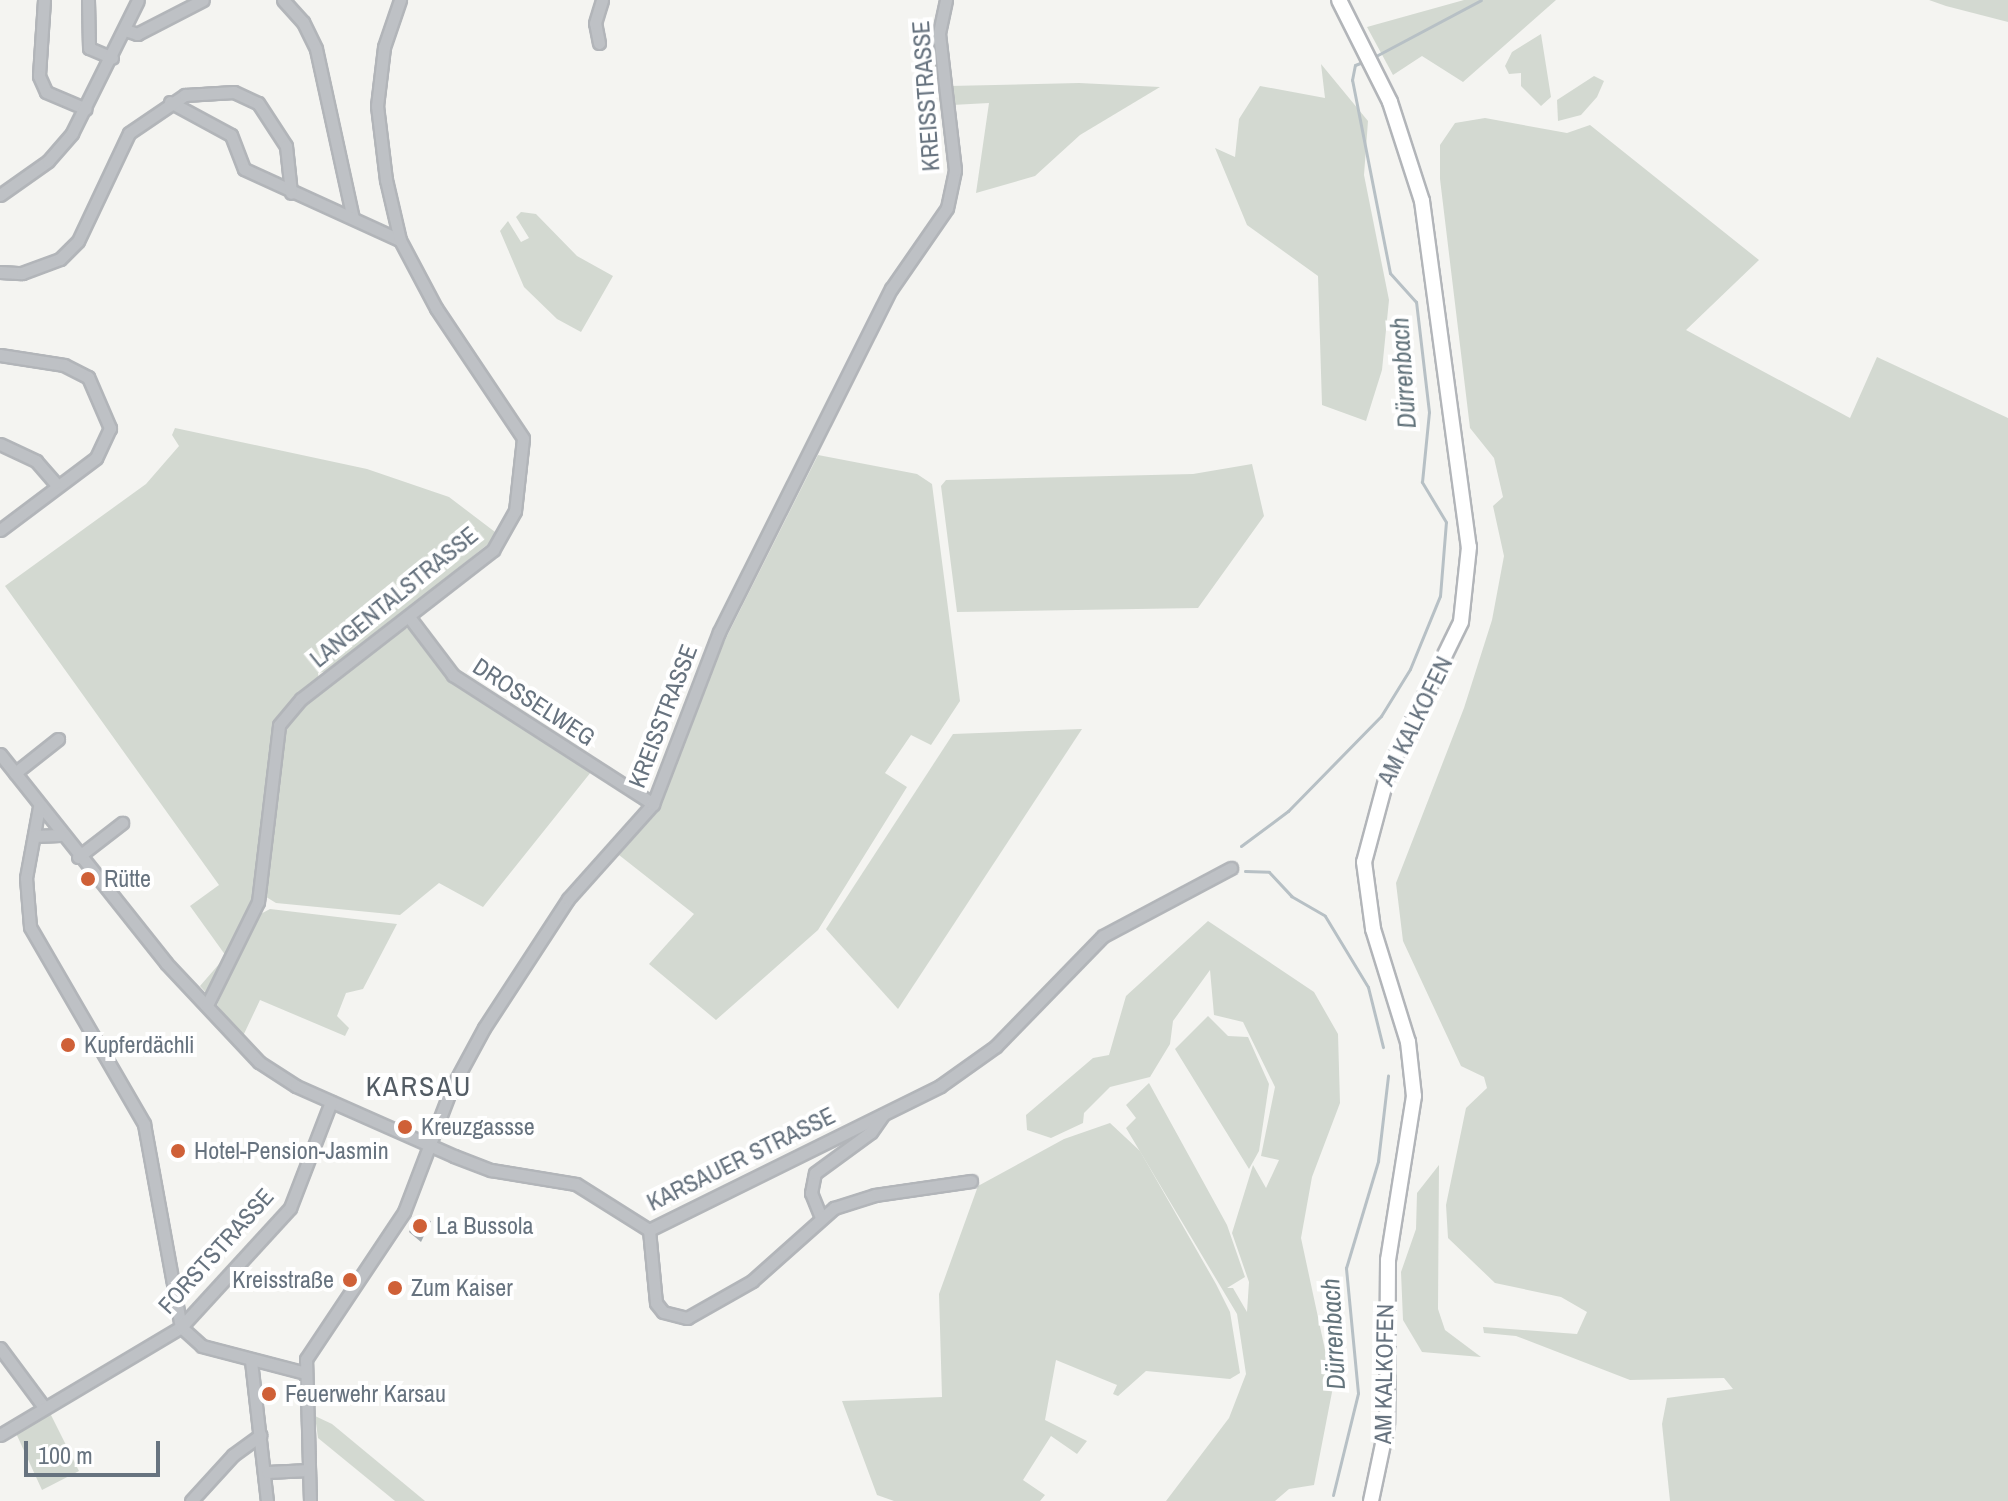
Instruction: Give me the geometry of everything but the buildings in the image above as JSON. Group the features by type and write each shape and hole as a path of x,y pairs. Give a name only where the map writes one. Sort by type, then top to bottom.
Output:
{"main road":[{"name":"AM KALKOFEN","path":"1339,0 1375,71 1409,151 1429,234 1469,547 1461,622 1389,769 1364,862 1373,929 1408,1042 1414,1096 1388,1260 1387,1425 1371,1501"}],"street":[{"path":"44,0 39,76 46,92 86,109"},
{"path":"88,0 89,48 112,58"},
{"path":"0,195 59,150 86,109 138,0"},
{"path":"125,30 137,34 203,0"},
{"path":"283,0 316,49 353,218"},
{"path":"599,43 595,23 602,0"},
{"name":"KREISSTRASSE","path":"310,1501 302,1372 330,1314 404,1212 433,1145 451,1089 535,947 568,899 653,804 724,622 891,289 947,208 955,170 939,33 946,0"},
{"name":"LANGENTALSTRASSE","path":"207,1005 258,902 279,725 301,699 493,550 515,511 523,438 436,308 400,240 377,106 393,3"},
{"path":"0,272 22,273 60,259 78,241 129,133 170,102 207,90 258,103 286,146 291,193"},
{"path":"170,102 212,121 231,135 244,169 400,240"},
{"path":"0,355 76,371 88,377 108,413 104,450 55,483 0,530"},
{"path":"0,444 36,461 55,483"},
{"name":"DROSSELWEG","path":"409,617 453,675 653,804"},
{"path":"15,773 58,739"},
{"name":"KARSAUER STRASSE","path":"0,754 78,857 259,1062 331,1102 491,1170 576,1184 649,1230 940,1086 996,1046 1103,936 1231,868"},
{"path":"39,807 25,898 30,927 144,1124 181,1327 202,1346 302,1372"},
{"path":"78,857 122,823"},
{"path":"34,836 60,835"},
{"name":"FORSTSTRASSE","path":"0,1435 43,1406 181,1327 290,1208 331,1102"},
{"path":"820,1215 811,1193 815,1173 871,1132 885,1112"},
{"path":"649,1230 656,1303 687,1318 752,1281 798,1245 820,1215 857,1199 971,1181"},
{"path":"0,1348 43,1406"},
{"path":"251,1361 267,1472 267,1501"},
{"path":"191,1501 233,1455 261,1435"},
{"path":"267,1472 309,1470"}],"shaded area":[{"path":"1464,0 1556,0 1463,82 1422,56 1393,75 1367,27"},
{"path":"1929,0 2008,0 2008,22 1946,6"},
{"path":"1541,34 1551,97 1541,106 1521,86 1521,73 1509,74 1505,66 1512,52"},
{"path":"1321,64 1368,121 1364,175 1389,300 1382,370 1366,421 1322,405 1318,276 1247,225 1215,148 1235,157 1239,119 1260,86 1325,98"},
{"path":"1594,76 1604,81 1597,97 1581,115 1558,121 1557,100"},
{"path":"1079,83 1160,87 1080,135 1035,176 976,193 989,103 952,105 949,86"},
{"path":"1485,118 1567,133 1590,125 1759,260 1686,330 1850,418 1877,357 2008,418 2008,1501 1670,1501 1662,1424 1667,1398 1733,1389 1724,1378 1630,1380 1516,1336 1484,1333 1483,1327 1577,1334 1587,1312 1561,1297 1495,1283 1448,1238 1446,1205 1466,1108 1487,1088 1484,1077 1461,1066 1403,941 1396,883 1464,708 1492,620 1504,556 1493,506 1503,497 1494,458 1470,428 1440,179 1440,145 1455,123"},
{"path":"521,212 536,214 577,256 613,276 581,332 557,319 524,287 500,231 508,221 521,242 529,238 516,217"},
{"path":"175,428 367,469 449,497 499,535 333,670 318,673 319,682 276,728 256,896 208,995 200,986 226,956 190,906 219,885 5,586 146,484 179,446 172,435"},
{"path":"818,455 917,474 932,484 960,701 931,745 911,735 885,773 907,787 818,930 716,1020 649,964 694,914 619,855 655,814 719,652"},
{"path":"1252,464 1264,516 1198,608 957,612 941,486 946,480 1193,474"},
{"path":"398,628 414,629 437,665 472,695 591,772 483,907 439,883 400,915 276,903 263,895 279,736 297,707"},
{"path":"1082,729 898,1009 826,929 953,734"},
{"path":"270,909 397,924 363,989 346,993 337,1016 349,1028 345,1036 260,1000 243,1036 217,1005 255,917"},
{"path":"1208,921 1314,992 1338,1034 1340,1103 1312,1177 1301,1238 1333,1387 1314,1485 1289,1489 1275,1501 1166,1501 1229,1418 1246,1374 1237,1314 1126,1128 1136,1118 1126,1105 1149,1083 1227,1225 1245,1277 1227,1288 1233,1288 1247,1312 1249,1282 1232,1233 1253,1165 1266,1188 1279,1160 1261,1156 1275,1087 1243,1022 1214,1015 1210,970 1173,1021 1170,1044 1150,1077 1110,1087 1084,1113 1083,1123 1051,1138 1027,1130 1026,1115 1093,1058 1109,1055 1126,996"},
{"path":"1208,1016 1228,1036 1248,1037 1269,1084 1259,1151 1249,1169 1175,1049"},
{"path":"1110,1123 1140,1151 1216,1284 1230,1312 1240,1373 1230,1379 1146,1371 1118,1396 1113,1394 1117,1385 1056,1360 1045,1420 1087,1441 1077,1454 1051,1436 1023,1480 1045,1495 1040,1501 894,1501 877,1495 842,1401 942,1397 939,1294 978,1186 1064,1139"},
{"path":"1439,1165 1438,1309 1445,1330 1481,1357 1422,1352 1403,1320 1401,1272 1416,1229 1417,1193"},
{"path":"50,1413 79,1471 42,1490 15,1431"},
{"path":"315,1416 332,1424 425,1501 395,1501 318,1438"}],"waterway":[{"name":"Dürrenbach","path":"1374,57 1481,0"},
{"name":"Dürrenbach","path":"1241,846 1288,811 1381,716 1410,669 1440,596 1446,522 1422,482 1429,412 1416,302 1390,273 1352,80 1355,65 1363,62"},
{"name":"Dürrenbach","path":"1245,871 1269,872 1291,896 1325,916 1368,987 1383,1047"},
{"name":"Dürrenbach","path":"1333,1495 1358,1393 1346,1268 1378,1161 1388,1076"}],"place":[{"name":"Rütte","path":"88,879"},
{"name":"Kupferdächli","path":"68,1045"},
{"name":"Kreuzgassse","path":"405,1127"},
{"name":"Hotel-Pension-Jasmin","path":"178,1151"},
{"name":"La Bussola","path":"420,1226"},
{"name":"Kreisstraße","path":"350,1280"},
{"name":"Zum Kaiser","path":"395,1288"},
{"name":"Feuerwehr Karsau","path":"269,1394"}],"district":[{"name":"KARSAU","path":"419,1086"}]}
